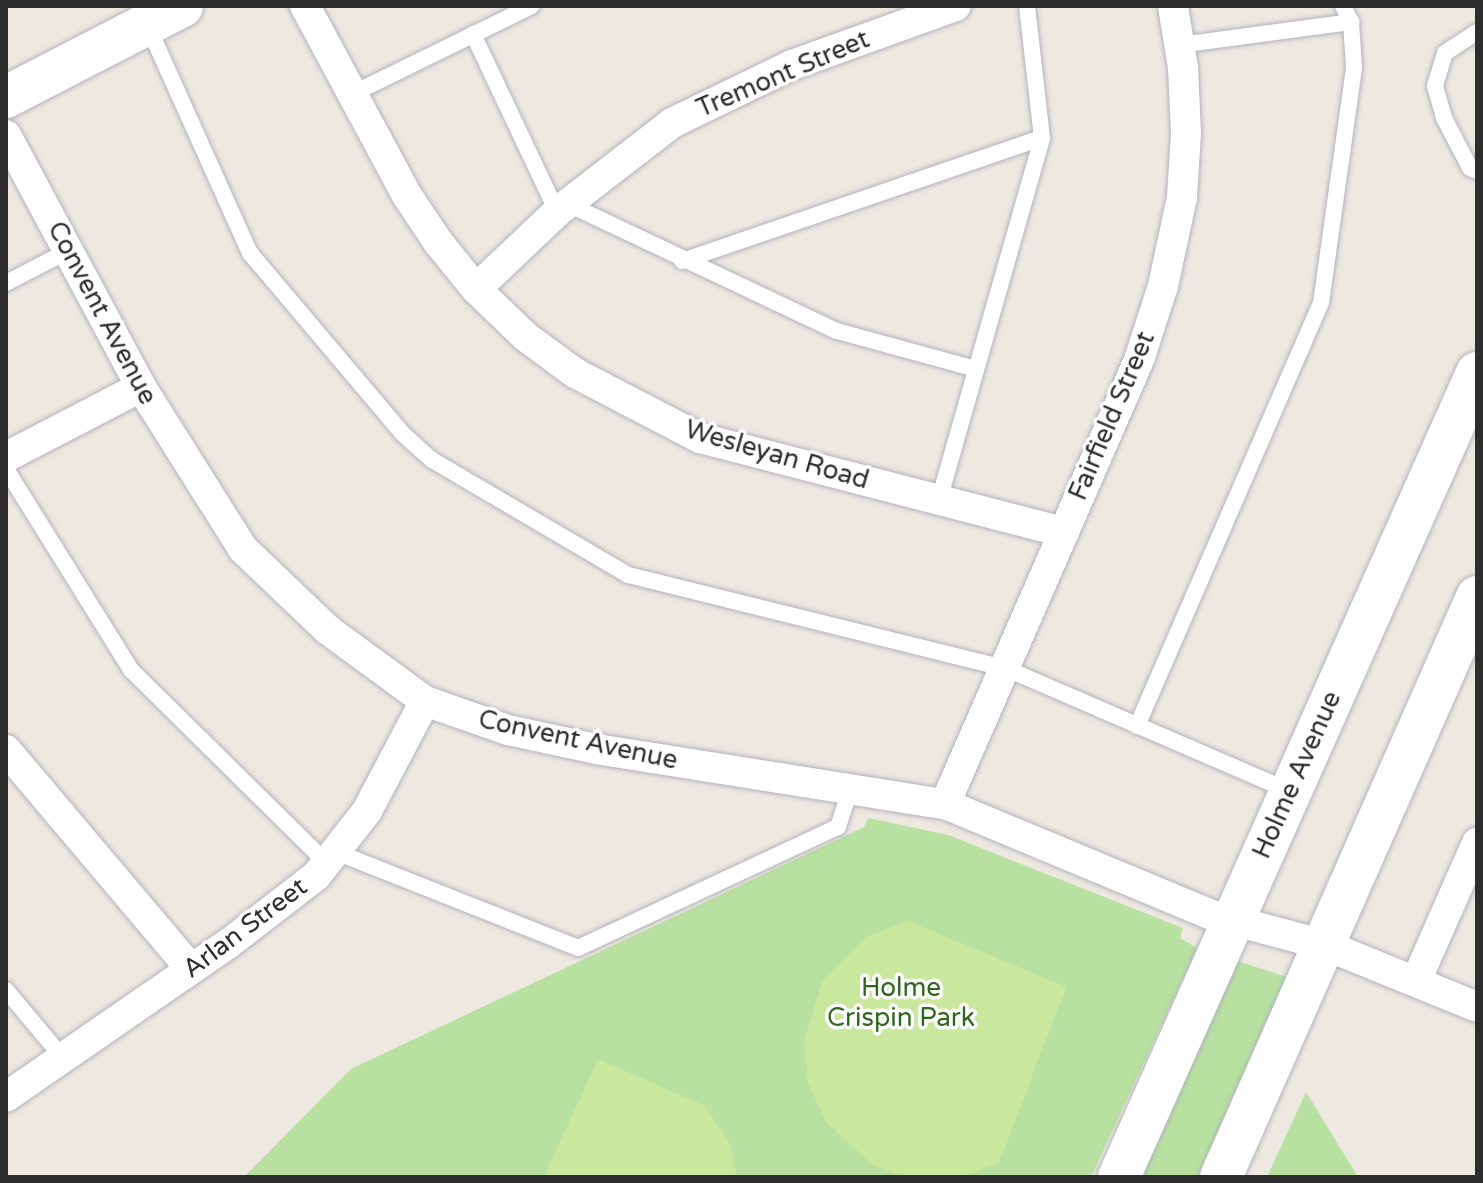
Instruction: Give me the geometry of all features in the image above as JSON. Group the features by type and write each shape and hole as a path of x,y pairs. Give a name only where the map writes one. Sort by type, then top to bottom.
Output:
{"main road":[{"path":"6,97 164,15"},
{"name":"Holme Avenue","path":"1119,1177 1477,373"},
{"path":"1221,1177 1477,597"}],"street":[{"name":"Wesleyan Road","path":"305,6 408,197 476,289 526,337 575,373 700,438 1064,532"},
{"name":"Tremont Street","path":"476,289 562,208 672,123 728,92 956,6"},
{"name":"Fairfield Street","path":"945,804 1140,357 1163,286 1182,197 1186,133 1173,6"},
{"name":"Convent Avenue","path":"6,135 141,387 212,506 252,558 328,630 425,701 508,730 596,749 945,804 1209,914 1325,945 1477,1007"},
{"path":"6,457 141,387"},
{"name":"Arlan Street","path":"8,1101 279,906 331,857 367,811 425,701"},
{"path":"6,750 191,969"},
{"path":"1416,981 1477,843"}],"lane":[{"path":"352,94 532,6"},
{"path":"939,500 1042,138 1027,6"},
{"path":"1137,726 1321,303 1354,67 1351,22 1343,6"},
{"path":"164,15 250,253 403,434 432,460 628,575 1005,668 1290,792"},
{"path":"1179,45 1351,22"},
{"path":"1475,163 1437,103 1435,86 1445,53 1477,32"},
{"path":"473,34 562,208 837,331 976,369"},
{"path":"682,261 1042,138"},
{"path":"6,283 68,251"},
{"path":"6,469 131,670 331,857 578,948 838,827 850,789"},
{"path":"6,990 64,1059"}],"green space":[{"name":"Holme Crispin Park","path":"868,818 948,835 1183,928 1180,938 1197,948 1091,1177 244,1177 351,1069 864,827"},
{"path":"908,921 1066,987 999,1163 961,1177 907,1177 874,1166 826,1122 808,1083 804,1040 823,980 868,936"},
{"path":"1234,960 1290,978 1203,1177 1138,1177"},
{"path":"598,1059 705,1106 731,1146 737,1177 544,1177"},
{"path":"1306,1092 1358,1177 1267,1177"}]}
